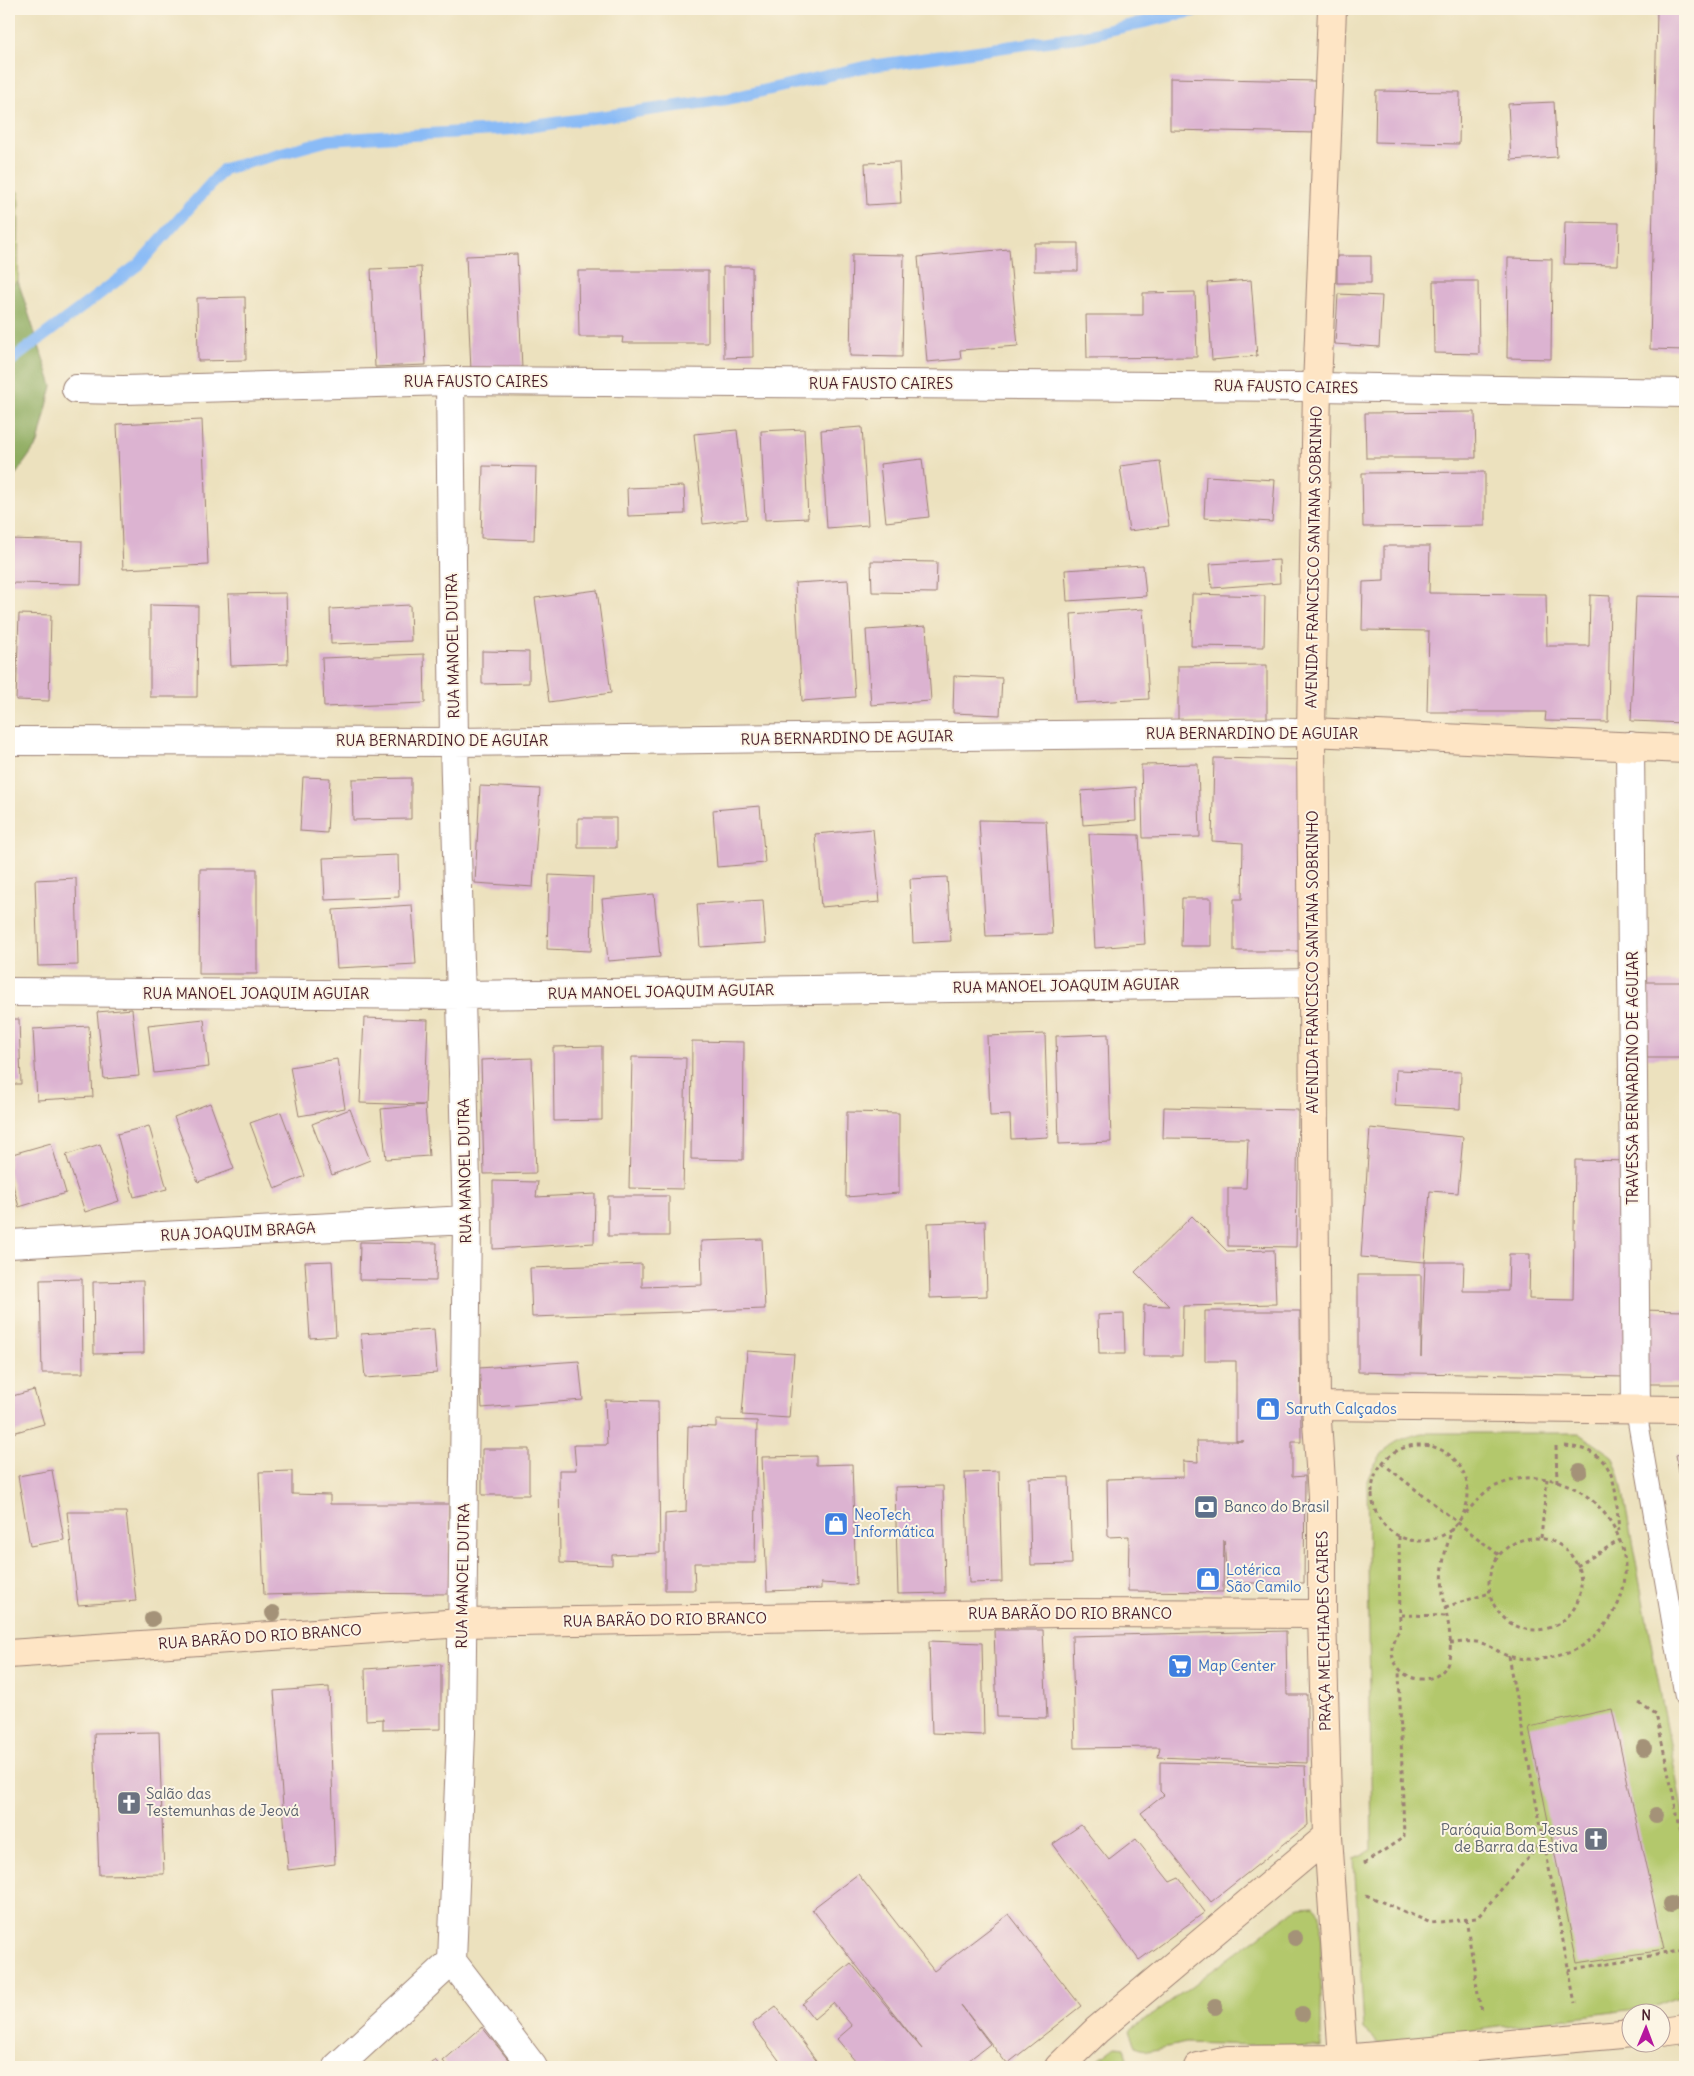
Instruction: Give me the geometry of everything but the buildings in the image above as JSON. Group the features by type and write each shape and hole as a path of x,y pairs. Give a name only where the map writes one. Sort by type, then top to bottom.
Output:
{"street":[{"name":"AVENIDA FRANCISCO SANTANA SOBRINHO","path":"1316,1406 1311,732 1317,387 1332,9"},
{"name":"RUA FAUSTO CAIRES","path":"76,389 123,390 450,381 1317,387 1685,393"},
{"name":"RUA MANOEL DUTRA","path":"450,381 454,742 467,1220 461,1733 452,1961"},
{"name":"RUA BERNARDINO DE AGUIAR","path":"9,741 454,742 1311,732 1685,749"},
{"name":"TRAVESSA BERNARDINO DE AGUIAR","path":"1630,746 1636,1410"},
{"name":"RUA MANOEL JOAQUIM AGUIAR","path":"9,992 462,995 1313,983"},
{"name":"RUA JOAQUIM BRAGA","path":"9,1244 467,1220"},
{"path":"1316,1406 1685,1410"},
{"name":"PRAÇA MELCHIADES CAIRES","path":"1316,1406 1322,1496 1322,1614 1328,1836 1343,2059"},
{"name":"RUA BARÃO DO RIO BRANCO","path":"9,1654 462,1623 1062,1613 1322,1614"},
{"path":"1059,2067 1097,2030 1328,1836"},
{"path":"337,2067 452,1961 533,2067"},
{"path":"1672,2029 1685,2028"},
{"path":"1198,2067 1227,2060 1284,2064 1622,2035"}],"lane":[{"path":"1636,1410 1683,1670 1685,1697"}],"path":[{"path":"1424,1444 1440,1448 1452,1457 1462,1470 1468,1484 1468,1501 1463,1516"},
{"path":"1443,1445 1424,1444 1408,1446 1394,1452 1382,1463 1374,1477 1372,1492 1374,1508 1382,1522 1399,1536 1423,1541 1439,1537 1452,1528 1489,1490 1517,1479 1547,1479 1576,1488 1600,1506 1617,1530 1625,1559 1623,1589 1612,1616 1593,1638 1567,1654 1538,1660 1508,1656 1481,1642 1450,1643"},
{"path":"1547,1446 1580,1447 1597,1454 1608,1466 1614,1480 1620,1542"},
{"path":"1556,1446 1557,1482"},
{"path":"1382,1463 1499,1555"},
{"path":"1541,1538 1547,1479"},
{"path":"1399,1669 1407,1676 1418,1679 1433,1677 1445,1668 1450,1659 1443,1564 1452,1528"},
{"path":"1361,1866 1404,1838 1399,1669 1392,1652 1393,1642 1400,1630 1399,1536"},
{"path":"1541,1538 1563,1547 1574,1558 1580,1572 1581,1587 1577,1602 1569,1615 1557,1624 1542,1629 1528,1629 1513,1624 1501,1615 1490,1593 1490,1573 1499,1555 1506,1548 1520,1540 1541,1538"},
{"path":"1577,1566 1620,1542"},
{"path":"1445,1607 1490,1593"},
{"path":"1400,1615 1447,1616"},
{"path":"1508,1656 1575,2005"},
{"path":"1640,1703 1656,1714 1685,1850"},
{"path":"1362,1903 1362,1894 1431,1923 1477,1918 1543,1840"},
{"path":"1466,1919 1482,2016"},
{"path":"1568,1970 1685,1950"}],"green space":[{"path":"9,183 19,193 18,281 9,287"},
{"path":"18,281 52,386 38,443 9,484 9,287"},
{"path":"1423,1433 1579,1433 1612,1456 1620,1477 1685,1824 1684,1994 1658,2004 1622,2004 1622,2011 1379,2043 1364,2030 1354,1858 1372,1850 1367,1481 1376,1462 1388,1448 1402,1439"},
{"path":"1313,1905 1321,1914 1321,2047 1186,2043 1148,2051 1136,2046 1130,2031 1300,1906"},
{"path":"1116,2046 1124,2047 1127,2059 1115,2067 1088,2067"}],"waterway":[{"path":"9,362 139,264 224,169 329,140 512,129 728,99 864,67 1083,36 1202,9"}],"place":[{"name":"Saruth Calçados","path":"1268,1409"},
{"name":"Banco do Brasil","path":"1206,1507"},
{"name":"NeoTech Informática","path":"836,1524"},
{"name":"Lotérica São Camilo","path":"1208,1579"},
{"name":"Map Center","path":"1180,1666"},
{"name":"Salão das Testemunhas de Jeová","path":"129,1803"},
{"name":"Paróquia Bom Jesus de Barra da Estiva","path":"1596,1839"}]}
